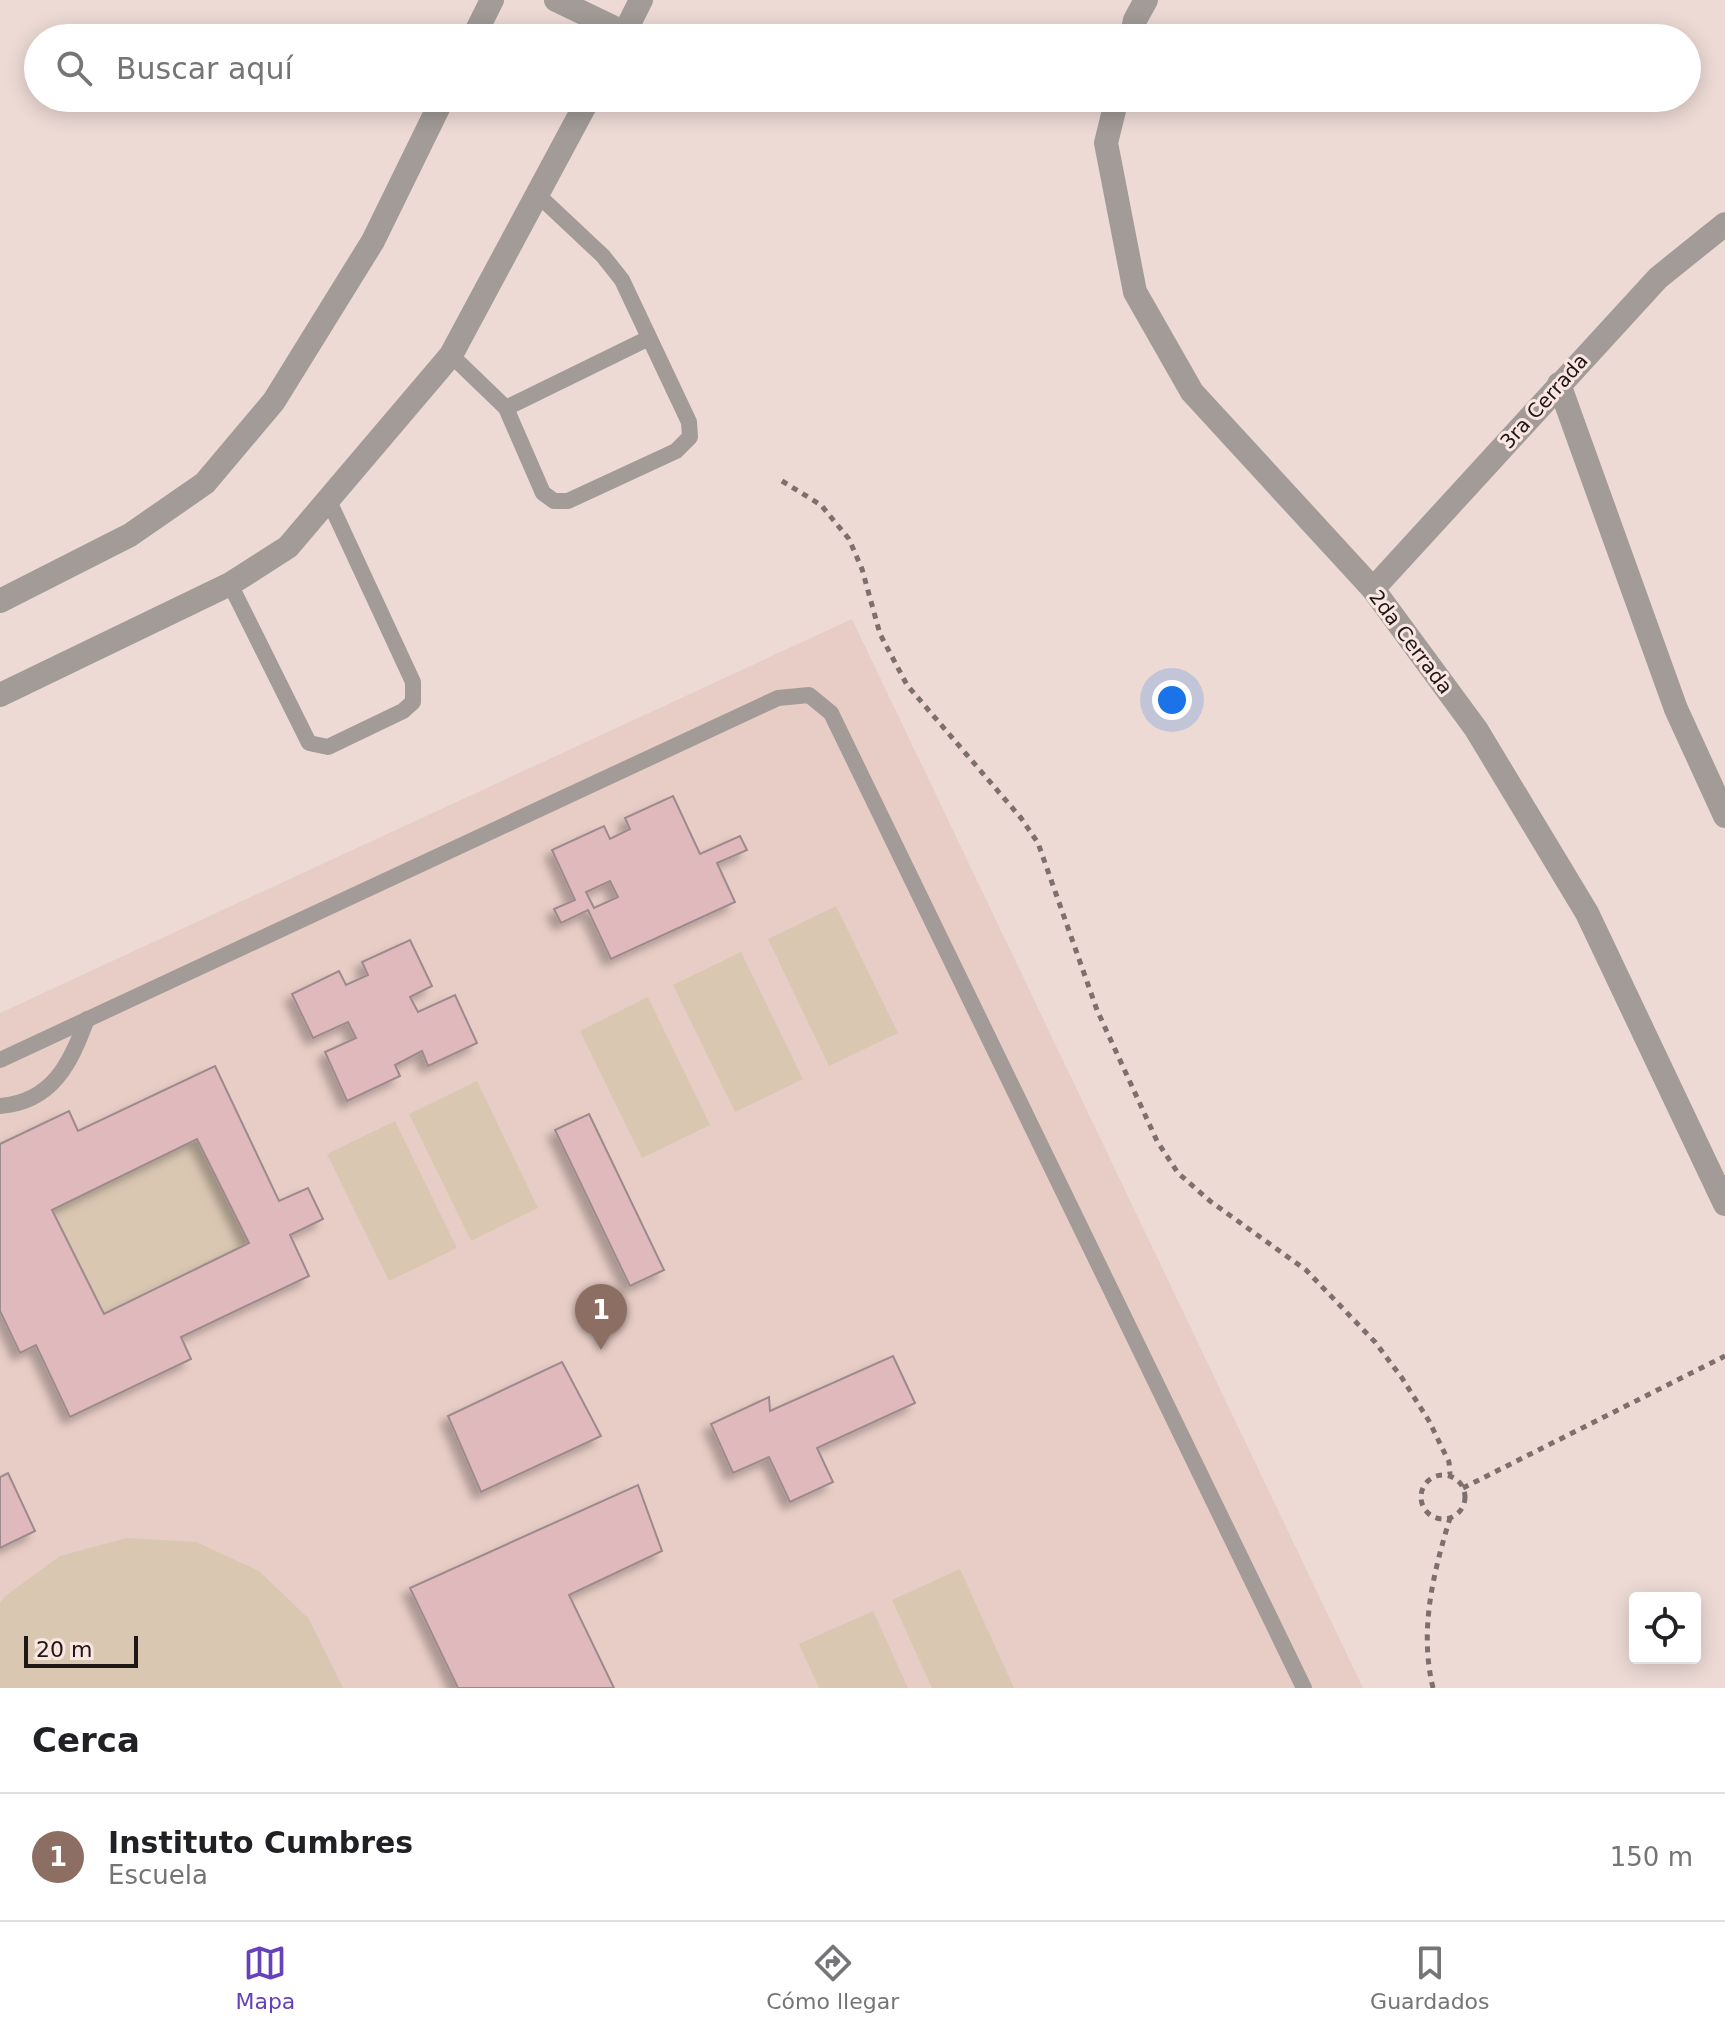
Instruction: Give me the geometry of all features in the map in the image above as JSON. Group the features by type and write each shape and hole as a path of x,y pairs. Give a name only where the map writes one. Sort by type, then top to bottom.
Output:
{"street":[{"path":"480,24 492,0"},
{"path":"556,0 603,24"},
{"path":"629,24 641,0"},
{"path":"1134,24 1146,0"},
{"path":"0,601 130,535 205,483 274,401 373,241 436,112"},
{"path":"0,695 230,584 288,547 451,355 581,112"},
{"name":"2da Cerrada","path":"1114,112 1106,143 1135,292 1192,392 1373,589 1476,729 1587,913 1725,1204"},
{"name":"3ra Cerrada","path":"1373,589 1658,278 1725,224"},
{"path":"1559,384 1676,709 1725,816"}],"lane":[{"path":"451,355 506,408 543,493 554,501 568,501 676,451 690,437 689,422 622,280 603,256 537,194"},
{"path":"506,408 649,338"},
{"path":"230,584 309,743 328,747 403,711 413,702 413,682 329,501"},
{"path":"0,1060 778,698 809,695 831,713 1304,1688"},
{"path":"0,1106 12,1105 44,1091 63,1072 74,1054 87,1019"}],"path":[{"path":"782,481 821,505 849,539 862,569 880,634 907,685 1021,818 1038,843 1097,1010 1157,1141 1178,1173 1210,1201 1306,1270 1375,1342 1429,1421 1449,1462 1450,1474 1463,1488 1466,1500 1462,1510 1450,1518 1438,1519 1428,1514 1421,1505 1420,1493 1427,1481 1438,1474 1450,1474"},
{"path":"1463,1488 1725,1356"},
{"path":"1433,1688 1429,1671 1427,1615 1434,1570 1450,1518"}],"shaded area":[{"path":"852,619 1363,1688 0,1688 0,1013"},
{"path":"836,906 898,1033 829,1066 768,939"},
{"path":"741,952 803,1079 735,1112 673,985"},
{"path":"648,997 710,1125 642,1158 580,1031"},
{"path":"477,1081 538,1208 471,1241 409,1114"},
{"path":"395,1121 457,1248 389,1281 327,1154"},
{"path":"197,1139 249,1243 104,1314 52,1210"},
{"path":"127,1538 196,1542 259,1571 309,1619 343,1688 0,1688 0,1603 4,1597 60,1556"},
{"path":"960,1569 1014,1688 932,1688 892,1600"},
{"path":"873,1611 908,1688 819,1688 799,1644"}],"building":[{"path":"673,796 700,854 740,836 747,850 717,863 735,902 611,959 588,910 561,923 554,909 575,900 552,850 604,826 610,839 630,829 625,818","holes":["610,881 618,897 594,908 586,892"]},
{"path":"410,940 432,986 410,997 418,1012 455,995 477,1043 428,1066 422,1051 395,1065 400,1076 347,1101 325,1052 356,1038 348,1022 313,1038 292,994 339,971 346,985 368,975 362,962"},
{"path":"215,1066 279,1201 308,1188 323,1219 290,1235 309,1276 181,1337 191,1359 70,1417 36,1345 20,1353 0,1311 0,1144 69,1111 78,1131","holes":["197,1139 249,1243 104,1314 52,1210"]},
{"path":"589,1114 664,1270 630,1286 555,1130"},
{"path":"893,1356 915,1403 817,1448 833,1482 790,1502 769,1457 733,1473 711,1424 769,1397 770,1411"},
{"path":"562,1362 601,1436 481,1492 448,1416"},
{"path":"8,1473 35,1531 0,1548 0,1477"},
{"path":"638,1485 662,1551 569,1595 614,1688 458,1688 410,1588"}],"place":[{"name":"Instituto Cumbres","path":"601,1350"}]}
